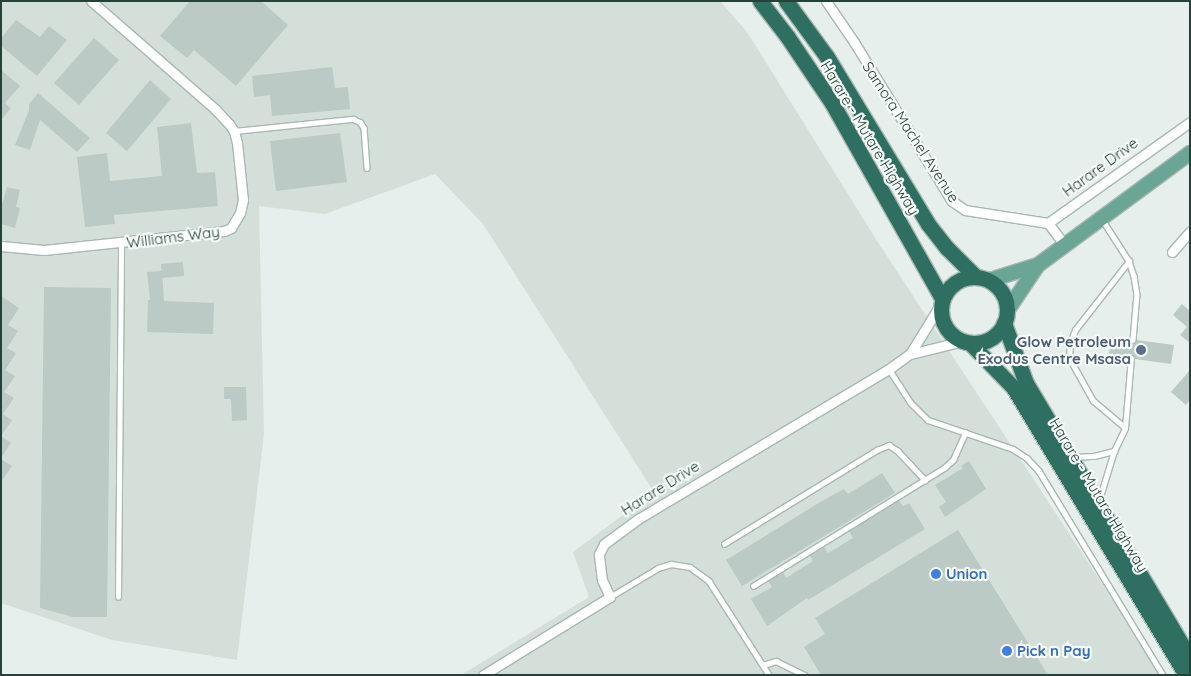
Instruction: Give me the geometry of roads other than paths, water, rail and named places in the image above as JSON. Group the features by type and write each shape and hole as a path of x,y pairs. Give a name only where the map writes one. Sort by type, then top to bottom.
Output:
{"highway":[{"name":"Harare - Mutare Highway","path":"760,1 787,36 832,103 941,302"},
{"name":"Harare - Mutare Highway","path":"786,1 827,57 928,224 947,248 983,278"},
{"path":"983,278 1004,296 1006,317 994,336 986,341 966,342 953,336 945,327 941,316 941,302 955,282 983,278"},
{"name":"Harare - Mutare Highway","path":"1006,317 1026,383 1190,658"},
{"name":"Harare - Mutare Highway","path":"966,342 1013,387 1186,675"}],"main road":[{"path":"1006,317 1038,265 1190,153"},
{"path":"983,278 1038,265"}],"street":[{"path":"91,1 215,109 234,130"},
{"name":"Samora Machel Avenue","path":"826,1 859,50 952,201 965,210 1024,221 1048,223"},
{"name":"Harare Drive","path":"1048,223 1190,122"},
{"name":"Williams Way","path":"1,246 44,250 121,244 224,232 231,228 237,220 243,200 234,130"},
{"path":"1048,223 1064,244"},
{"path":"1172,252 1190,231"},
{"name":"Harare Drive","path":"910,354 941,302"},
{"name":"Harare Drive","path":"610,597 602,580 598,565 599,554 604,544 638,519 889,369 910,354 966,342"},
{"path":"483,675 610,597"}],"lane":[{"path":"234,130 353,119 360,122 364,128 367,168"},
{"path":"1101,218 1129,261 1137,294 1133,340"},
{"path":"118,597 121,244"},
{"path":"1125,428 1093,401 1069,358 1070,343 1075,330 1129,261"},
{"path":"1098,503 1114,451 1125,428 1131,358"},
{"path":"889,369 911,403 928,420 1013,449 1027,458 1039,471 1163,675"},
{"path":"753,586 925,480 953,460 964,433"},
{"path":"724,544 877,450 889,445 898,451 925,480"},
{"path":"1070,457 1094,456 1114,451"},
{"path":"610,597 658,568 670,564 690,567 709,581 769,675"},
{"path":"762,665 776,661 805,675"}],"place":[{"name":"Glow Petroleum Exodus Centre Msasa","path":"1141,350"},
{"name":"Union","path":"936,574"},
{"name":"Pick n Pay","path":"1007,651"}]}
